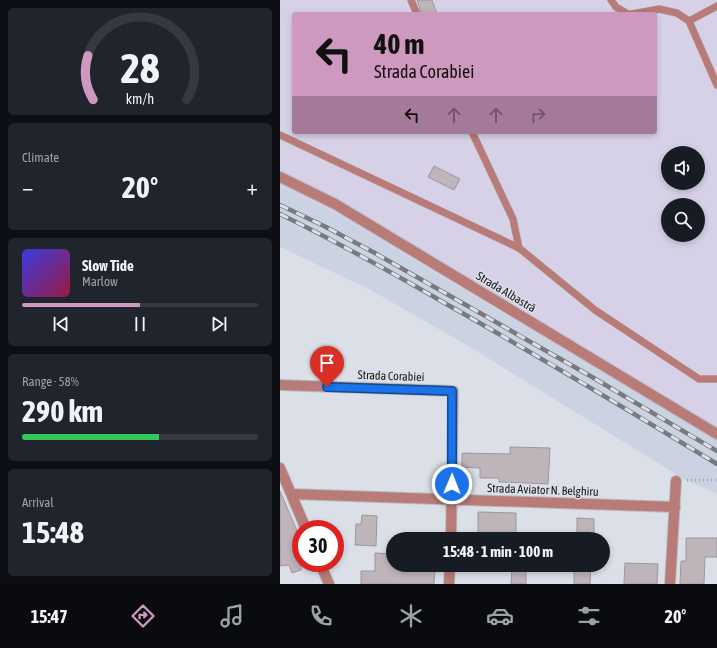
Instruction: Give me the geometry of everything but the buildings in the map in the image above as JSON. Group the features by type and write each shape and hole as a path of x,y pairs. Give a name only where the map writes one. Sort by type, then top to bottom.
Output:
{"street":[{"name":"Strada Albastră","path":"280,177 335,204 717,434"},
{"name":"Strada Corabiei","path":"280,385 452,391 452,500"},
{"path":"280,469 302,520"},
{"path":"670,584 676,481"},
{"name":"Strada Aviator N. Belghiru","path":"291,494 675,507"},
{"path":"450,532 452,500"},
{"path":"324,572 329,584"},
{"path":"449,584 450,572"}],"lane":[{"path":"411,0 416,12"},
{"path":"611,0 616,7 625,12"},
{"path":"688,21 717,6"},
{"path":"642,12 658,9 677,13 688,21 717,85"},
{"path":"473,134 513,219 519,248"},
{"path":"280,135 519,248 595,310 667,358 699,379 717,379"}],"path":[{"path":"696,480 717,480"}],"shaded area":[{"path":"280,0 717,0 717,436 714,438 331,211 280,186"},
{"path":"280,186 331,211 717,440 717,494 684,479 470,347 369,289 280,247"}],"railway":[{"path":"280,205 373,252 592,377 717,451"},
{"path":"280,214 407,281 583,383 717,464"}],"route":[{"path":"327,387 452,391 452,484"}]}
